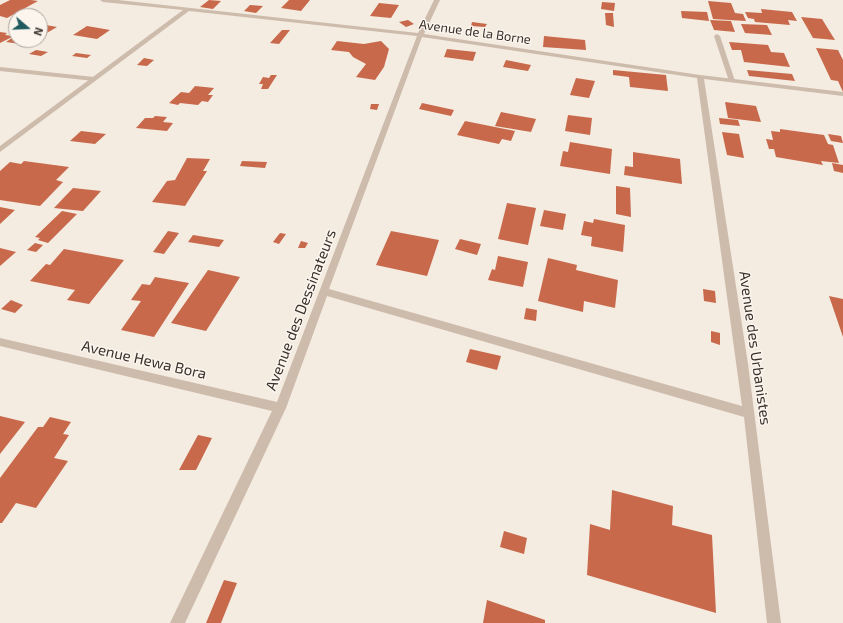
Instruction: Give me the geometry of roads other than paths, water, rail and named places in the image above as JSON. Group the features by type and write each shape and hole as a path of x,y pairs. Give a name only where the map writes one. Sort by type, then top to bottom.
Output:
{"street":[{"name":"Avenue de la Borne","path":"103,0 420,35 700,78 843,94"},
{"name":"Avenue des Dessinateurs","path":"177,623 280,408 325,292 420,35 437,0"},
{"path":"0,150 187,10"},
{"path":"717,36 732,81"},
{"path":"0,69 94,79"},
{"name":"Avenue des Urbanistes","path":"700,78 749,413 774,623"},
{"path":"325,292 749,413"},
{"name":"Avenue Hewa Bora","path":"0,342 280,408"}]}
